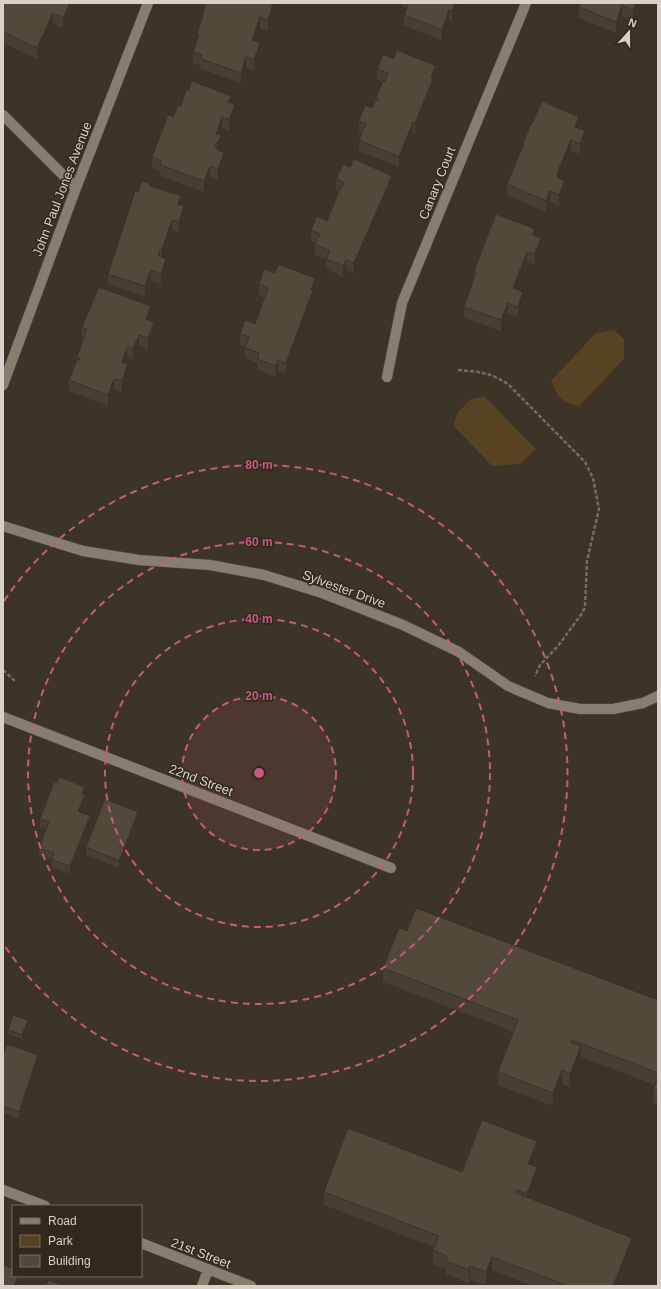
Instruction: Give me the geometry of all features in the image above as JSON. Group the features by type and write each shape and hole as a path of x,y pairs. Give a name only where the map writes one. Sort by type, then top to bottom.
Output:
{"street":[{"name":"John Paul Jones Avenue","path":"3,385 76,188 148,3"},
{"name":"Canary Court","path":"387,377 402,303 526,3"},
{"path":"3,115 76,188"},
{"name":"Sylvester Drive","path":"3,526 83,551 139,560 210,565 264,575 322,593 403,625 459,652 508,686 548,703 580,709 613,709 643,703 658,696"},
{"name":"22nd Street","path":"3,717 390,868"},
{"path":"3,1190 42,1205"},
{"name":"21st Street","path":"142,1243 251,1286"},
{"path":"202,1286 208,1270"}],"path":[{"path":"458,370 490,374 509,384 585,462 593,478 599,509 587,561 585,606 558,646 540,666 535,676"},
{"path":"3,670 15,681"}],"green space":[{"path":"614,330 624,339 624,359 579,406 564,401 558,395 551,381 596,333"},
{"path":"484,396 536,449 520,464 492,466 454,426 457,413 471,399"}],"building":[{"path":"4,3 70,3 63,18 53,13 37,48 3,32"},
{"path":"206,3 273,3 268,20 260,17 252,40 260,43 254,60 246,57 241,73 201,59 202,55 193,52 199,35 197,34"},
{"path":"409,3 455,3 452,11 449,9 442,30 404,15"},
{"path":"580,3 636,3 633,10 622,5 616,22 579,7"},
{"path":"397,50 436,66 431,78 433,79 399,157 359,140 366,124 359,121 365,105 372,108 376,100 378,101 379,99 376,98 388,73 377,69 383,54 394,59"},
{"path":"192,81 231,96 228,102 235,105 229,120 222,117 216,134 221,135 218,143 215,145 217,146 217,150 224,153 218,169 210,166 204,181 160,165 162,161 152,157 168,115 173,117 178,105 181,106 186,90 188,91"},
{"path":"542,101 579,117 575,127 585,131 580,144 571,140 557,173 557,177 565,181 559,195 550,191 546,201 507,184"},
{"path":"354,159 392,176 354,263 346,260 343,266 326,259 330,251 315,244 320,234 311,230 317,216 327,221 341,186 342,187 344,183 336,179 343,164 350,167"},
{"path":"142,181 150,184 150,186 181,196 178,204 184,206 179,222 172,220 162,249 160,249 158,255 166,259 161,274 151,270 145,286 108,274 135,191 138,192"},
{"path":"496,214 535,229 532,235 541,238 535,254 527,252 513,288 523,292 518,307 508,303 501,320 464,307 476,272 474,271"},
{"path":"278,264 315,278 311,290 313,290 286,363 278,360 276,366 257,359 259,353 245,348 249,337 240,334 245,320 255,324 268,288 259,284 264,269 275,273"},
{"path":"99,287 151,306 146,319 154,322 148,338 139,335 133,349 127,347 122,362 128,364 122,381 114,379 108,395 69,380 77,360 80,358 77,357 87,329 82,327"},
{"path":"59,777 85,787 82,794 85,795 78,811 90,816 70,866 55,861 52,858 54,853 39,848 49,822 40,819 54,782 57,783"},
{"path":"105,799 138,812 119,861 86,847"},
{"path":"416,908 658,1000 658,1073 572,1040 571,1043 581,1046 570,1074 562,1070 553,1093 498,1072 518,1020 383,968 399,928 407,931"},
{"path":"13,1015 28,1020 22,1035 8,1030"},
{"path":"7,1044 38,1055 19,1112 3,1106 3,1055"},
{"path":"658,1077 658,1092 653,1090"},
{"path":"482,1120 537,1141 528,1164 537,1167 527,1194 517,1190 516,1193 632,1238 613,1286 568,1286 492,1257 486,1272 470,1266 469,1270 446,1261 447,1256 433,1250 439,1236 324,1192 348,1128 462,1172"},
{"path":"3,1265 12,1269 12,1277 18,1277 14,1286 3,1286"},
{"path":"48,1280 63,1286 46,1286"}]}
